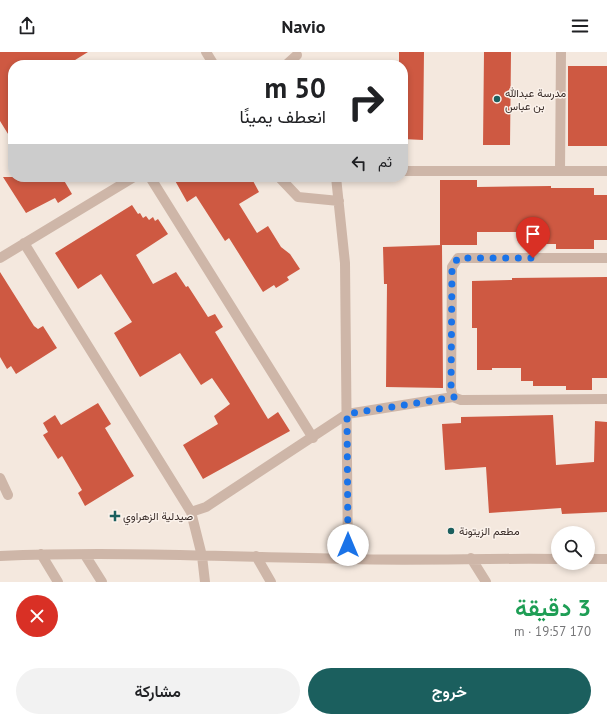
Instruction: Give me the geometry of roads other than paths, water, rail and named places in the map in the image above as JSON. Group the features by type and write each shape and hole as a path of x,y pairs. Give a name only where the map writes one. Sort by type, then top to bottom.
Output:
{"street":[{"path":"560,171 561,52"},
{"path":"408,171 607,171"},
{"path":"0,258 126,182"},
{"path":"153,182 313,438"},
{"path":"284,182 298,197 339,201"},
{"path":"337,182 346,263 348,560"},
{"path":"24,243 191,512 202,556 205,582"},
{"path":"454,397 451,389 452,267 458,258 607,258"},
{"path":"191,512 206,507 313,438 347,414 454,397 462,400 607,399"},
{"path":"0,478 8,495"},
{"path":"41,554 58,582"},
{"path":"0,556 41,554 256,556 348,560 551,558"},
{"path":"85,555 102,582"},
{"path":"256,556 271,582"},
{"path":"471,558 486,582"},
{"path":"595,559 607,559"}],"place":[{"name":"مدرسة عبدالله بن عباس","path":"497,99"},
{"name":"صيدلية الزهراوي","path":"115,516"},
{"name":"مطعم الزيتونة","path":"451,531"}]}
